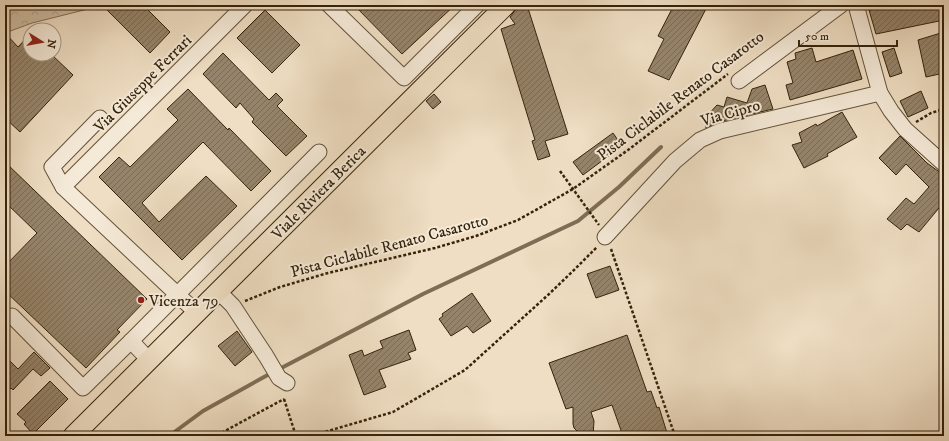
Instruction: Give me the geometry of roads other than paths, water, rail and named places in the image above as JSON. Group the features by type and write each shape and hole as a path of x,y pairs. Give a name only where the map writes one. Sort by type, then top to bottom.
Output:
{"main road":[{"name":"Viale Riviera Berica","path":"73,436 506,5"}],"street":[{"name":"Via Giuseppe Ferrari","path":"63,187 245,5"},
{"path":"329,5 418,93"},
{"path":"404,78 477,5"},
{"name":"Via Cipro","path":"736,75 841,5"},
{"path":"856,5 880,93 891,112 905,129 944,164"},
{"name":"Via Cipro","path":"605,237 675,161 700,140 720,131 880,93"},
{"name":"Via Giuseppe Ferrari","path":"100,118 52,167 63,187 197,313"},
{"path":"12,316 82,388 131,341 319,152"},
{"path":"219,292 233,306 283,380"},
{"path":"131,341 149,360"}],"waterway":[{"path":"169,436 203,411 264,377 423,294 578,221 619,187 661,147"}],"place":[{"name":"Vicenza 79","path":"141,300"}]}
